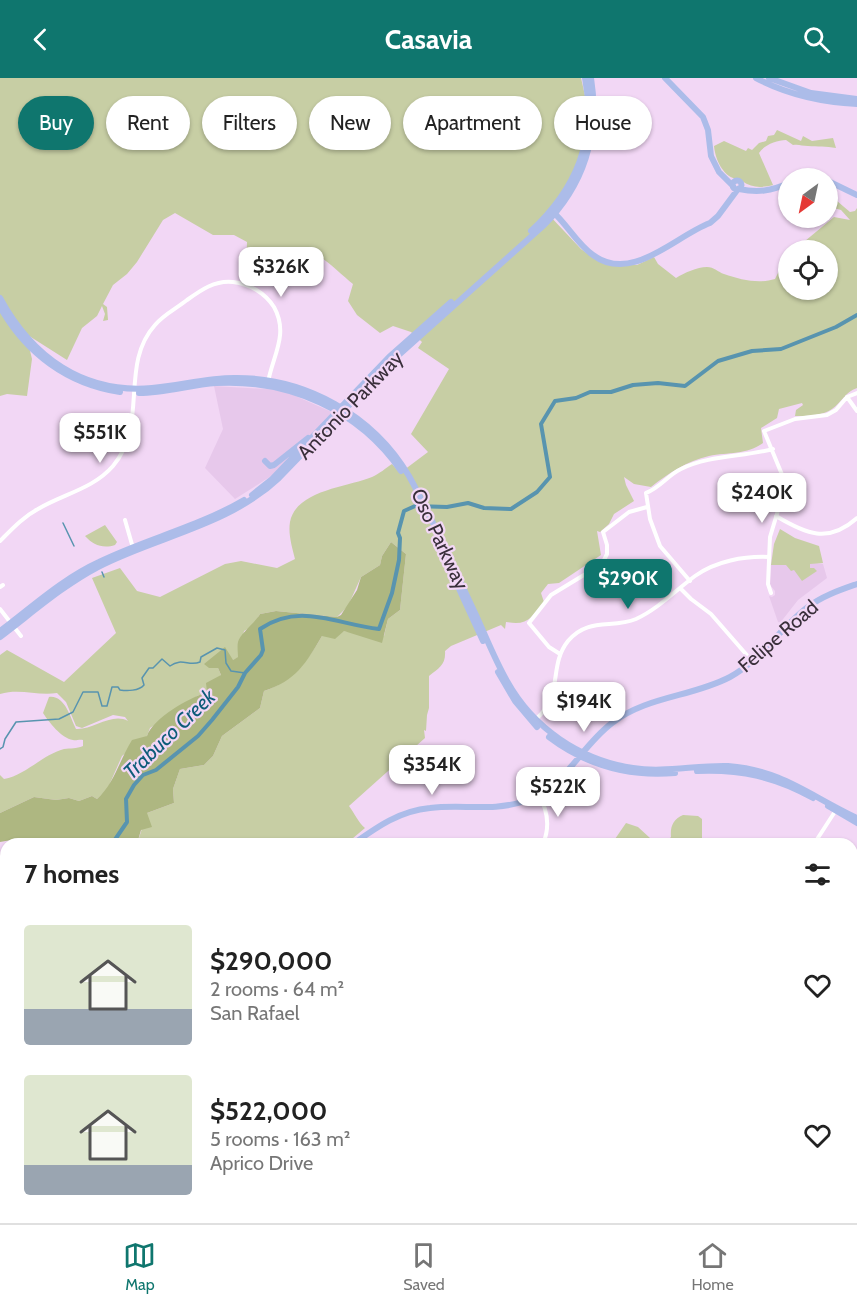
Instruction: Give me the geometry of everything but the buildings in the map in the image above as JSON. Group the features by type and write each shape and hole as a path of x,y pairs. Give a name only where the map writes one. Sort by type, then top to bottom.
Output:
{"main road":[{"name":"Antonio Parkway","path":"555,211 570,184 585,145 588,112 585,78"},
{"name":"Antonio Parkway","path":"0,637 76,574 242,502 272,479 399,354 555,211 580,176 590,146 594,113 591,78"},
{"path":"667,78 703,117 708,130 711,156 719,172 736,186 753,192 768,191 778,187"},
{"path":"756,78 781,90 806,98 857,104"},
{"path":"769,78 811,93 857,99"},
{"path":"838,185 857,194"},
{"path":"555,211 567,222 591,254 617,265 630,264 708,224 736,186"},
{"name":"Oso Parkway","path":"0,298 23,334 52,361 86,379 134,391"},
{"name":"Oso Parkway","path":"0,307 22,340 51,366 89,385 109,390 134,391 222,378 306,390 342,411 388,446 403,466 507,681 534,721 581,755 606,762 640,769 671,770 721,766 758,770 794,782 857,822"},
{"name":"Antonio Parkway","path":"133,550 221,517 244,505 270,486 335,421 342,411"},
{"name":"Oso Parkway","path":"342,411 387,452 414,489"},
{"path":"335,421 351,421"},
{"path":"265,460 268,465 274,465 302,442 316,434"},
{"name":"Felipe Road","path":"362,838 382,824 413,811 435,807 493,808 526,800 538,794 559,780 603,730 623,715 648,703 715,684 739,671 753,661 807,607 827,595 857,584"},
{"name":"Antonio Parkway","path":"0,631 12,625"},
{"name":"Oso Parkway","path":"837,809 857,818"}],"street":[{"path":"0,541 17,523 31,513 89,485 103,476 112,466 121,454 130,432 137,364 151,330 166,315 207,287 228,282 245,285 261,293 273,307 280,323 281,335 268,383"},
{"path":"771,593 768,584 771,532 783,495 783,477 765,430 795,419 827,415 836,410 847,397 857,393"},
{"path":"847,397 857,411"},
{"path":"690,580 660,546 645,495 681,469 711,459 735,457 773,449"},
{"path":"560,654 549,647 529,623 551,595 602,564 607,554 603,532 629,512 647,507"},
{"path":"776,516 806,532 817,534 843,529 857,518"},
{"path":"125,520 133,550"},
{"path":"534,721 546,709 552,698 560,654 571,638 581,630 598,624 624,622 638,618 705,570 735,560 769,557"},
{"path":"681,589 711,614 753,661"},
{"path":"0,609 21,636"},
{"path":"538,794 548,819 545,838"},
{"path":"817,838 837,809"}],"shaded area":[{"path":"214,386 282,390 334,413 279,471 235,499 205,468 223,429"},
{"path":"823,564 827,578 798,600 780,623 778,622 769,596 775,595 770,585 771,565"}],"green space":[{"path":"0,78 581,78 585,96 554,96 554,150 585,150 582,161 548,214 581,249 605,264 637,265 654,257 658,264 676,278 707,267 750,281 775,279 778,273 778,300 838,300 838,240 806,240 821,228 838,228 838,218 850,220 838,209 838,202 850,212 857,208 857,388 824,413 795,416 796,410 803,405 802,403 779,409 777,418 761,428 763,443 750,450 709,456 693,461 671,472 651,487 634,484 624,477 634,501 614,514 609,524 600,532 597,531 601,555 559,583 548,584 541,593 544,602 524,622 506,622 505,629 501,625 451,646 445,651 443,663 429,676 429,708 426,731 424,730 425,738 349,806 365,828 353,838 139,838 147,813 174,803 173,789 180,769 204,765 213,756 222,736 260,708 264,691 291,676 322,636 344,631 384,636 388,619 400,610 406,554 391,542 382,556 380,565 361,577 348,606 337,617 276,611 260,614 253,626 244,631 239,657 218,668 221,675 208,692 197,696 150,728 147,736 122,756 107,790 97,799 92,796 79,801 69,798 56,800 34,797 0,813 0,775 4,779 12,777 56,752 83,746 83,740 69,739 64,736 43,713 49,697 55,697 63,703 76,729 82,729 109,720 128,721 125,717 113,715 82,728 76,726 66,702 57,693 7,692 0,694 0,655 7,650 64,682 116,633 92,578 120,568 137,591 160,597 225,564 241,561 277,568 295,559 290,536 290,522 294,511 302,503 324,491 372,477 392,464 400,473 428,452 411,434 449,369 418,348 422,342 411,332 393,326 380,333 357,315 348,301 353,284 311,252 304,249 292,249 262,273 246,269 247,242 234,235 213,235 175,213 163,220 137,262 113,285 103,304 107,307 108,320 103,321 105,314 102,306 97,316 82,328 67,360 26,334 32,359 27,396 7,394 0,396"},
{"path":"777,130 801,141 803,136 812,141 833,138 836,148 793,145 786,140 767,145 759,153 773,185 769,186 749,185 729,176 722,169 714,146 724,141 746,151 748,148 752,150 759,143 766,141 768,136 774,135"},
{"path":"105,525 117,542 115,545 106,547 98,545 85,536"},
{"path":"780,529 795,538 819,546 823,563 810,564 810,568 817,571 802,581 794,570 791,571 786,565 771,565 774,544"},
{"path":"391,542 406,554 400,610 388,619 382,643 344,631 335,639 322,636 299,670 284,682 264,691 260,708 222,736 213,756 204,765 180,769 173,789 174,803 147,813 152,827 141,830 139,838 0,838 0,813 34,797 56,800 69,798 79,801 92,796 97,799 112,779 132,740 147,736 156,722 164,716 207,692 206,683 221,675 218,668 209,668 204,664 225,647 233,660 238,657 239,639 260,614 276,611 337,617 341,615 357,590 361,577 380,565 382,556"},
{"path":"683,815 698,816 702,819 702,838 670,838 673,824"},
{"path":"626,823 638,827 650,838 616,838"}],"waterway":[{"name":"Trabuco Creek","path":"116,838 127,822 126,799 134,785 143,775 156,770 198,736 261,655 263,650 260,629 275,621 304,616 379,629 392,593 399,560 400,538 398,533 404,511 415,506 447,507 468,503 484,508 511,509 537,492 550,477 541,424 555,401 576,398 590,392 611,392 633,385 658,383 685,386 718,361 752,351 781,349 836,327 857,315"},
{"path":"63,523 74,546"},
{"path":"102,572 104,577"},
{"path":"0,749 16,722 59,719 73,712 83,692 98,692 102,706 107,706 112,687 118,687 120,690 142,687 144,685 142,678 149,668 153,668 162,659 170,666 178,662 196,663 200,662 201,657 217,648 225,650 226,663 231,671 245,673"}]}
